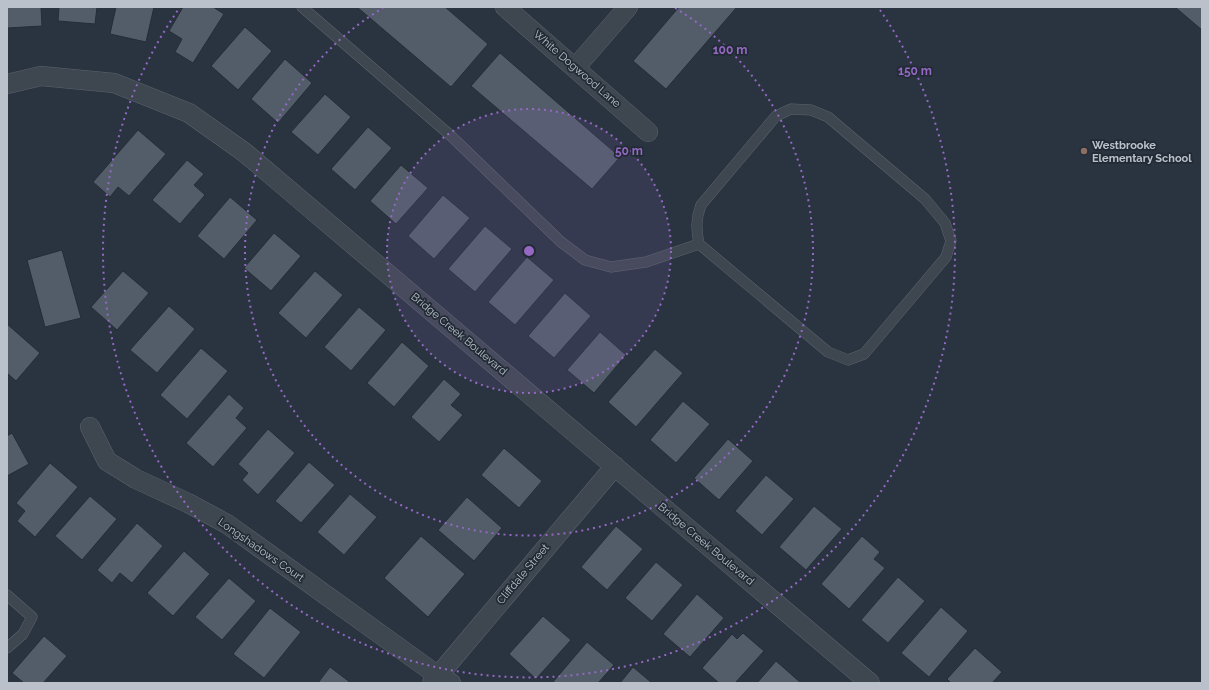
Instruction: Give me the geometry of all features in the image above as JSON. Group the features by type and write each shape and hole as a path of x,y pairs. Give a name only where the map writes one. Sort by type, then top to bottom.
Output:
{"street":[{"name":"White Dogwood Lane","path":"505,7 648,132"},
{"path":"575,68 628,7"},
{"name":"Bridge Creek Boulevard","path":"7,84 41,76 114,82 189,113 244,152 870,683"},
{"name":"Longshadows Court","path":"90,427 107,461 136,479 188,503 227,524 440,680"},
{"name":"Cliffdale Street","path":"440,680 615,466"}],"lane":[{"path":"302,7 450,135 561,242 585,260 611,267 646,262 699,244"},
{"path":"791,109 811,110 828,117 925,199 946,223 951,241 946,258 864,354 848,360 828,352 699,244 696,229 697,215 701,205 776,116 791,109"},
{"path":"7,595 32,617 23,634 7,648"}],"building":[{"path":"7,7 41,7 42,26 7,28"},
{"path":"59,7 97,7 95,24 58,21"},
{"path":"116,7 154,7 146,42 110,34"},
{"path":"183,7 213,7 224,14 193,63 175,52 182,39 169,31"},
{"path":"357,7 445,7 488,44 451,87"},
{"path":"679,7 737,7 666,89 633,61"},
{"path":"1175,7 1202,7 1202,30"},
{"path":"245,27 272,51 238,90 211,66"},
{"path":"500,53 620,157 592,189 471,86"},
{"path":"285,59 312,83 278,123 251,99"},
{"path":"325,94 351,117 318,155 291,132"},
{"path":"368,127 392,148 355,190 331,169"},
{"path":"138,130 166,154 129,196 118,187 110,197 93,182"},
{"path":"187,160 204,174 194,185 205,195 180,224 152,200"},
{"path":"401,165 428,188 396,224 370,201"},
{"path":"443,195 470,218 434,259 408,236"},
{"path":"230,197 257,220 224,259 197,236"},
{"path":"485,226 512,249 475,292 448,269"},
{"path":"274,233 301,256 271,291 244,268"},
{"path":"62,250 81,318 45,327 27,260"},
{"path":"527,257 554,280 515,325 488,302"},
{"path":"123,271 149,293 117,330 91,307"},
{"path":"315,271 343,295 306,338 278,313"},
{"path":"565,293 591,316 554,358 528,336"},
{"path":"169,306 195,329 157,373 130,350"},
{"path":"359,307 386,330 351,371 324,347"},
{"path":"7,324 40,353 16,381 7,373"},
{"path":"600,332 626,355 594,393 567,370"},
{"path":"402,342 429,366 394,407 367,383"},
{"path":"201,348 228,371 187,419 160,395"},
{"path":"655,349 683,373 636,427 608,402"},
{"path":"444,379 461,394 451,405 463,415 439,442 411,417"},
{"path":"229,394 244,408 236,418 247,428 213,467 186,443"},
{"path":"683,401 710,424 676,463 650,440"},
{"path":"268,429 295,453 258,495 242,480 248,473 238,464"},
{"path":"12,433 29,464 7,476 7,436"},
{"path":"728,439 753,461 719,500 694,478"},
{"path":"504,448 542,481 519,508 481,475"},
{"path":"309,462 335,485 301,523 275,501"},
{"path":"50,463 78,487 35,537 17,521 25,511 16,503"},
{"path":"766,475 794,499 762,535 735,511"},
{"path":"350,494 377,517 344,555 317,532"},
{"path":"90,496 117,519 82,560 55,536"},
{"path":"467,497 502,528 474,561 438,530"},
{"path":"814,506 842,529 806,570 779,547"},
{"path":"137,523 163,546 132,583 120,573 112,583 97,570"},
{"path":"616,526 643,549 607,590 581,567"},
{"path":"421,536 465,574 428,617 384,578"},
{"path":"862,536 880,552 874,559 885,568 849,609 821,584"},
{"path":"184,551 210,574 173,616 147,593"},
{"path":"656,562 683,585 652,621 625,598"},
{"path":"898,577 925,601 888,643 861,620"},
{"path":"229,578 256,601 222,640 195,617"},
{"path":"697,594 724,618 690,657 663,634"},
{"path":"941,607 968,631 929,677 901,653"},
{"path":"270,608 301,632 264,678 233,654"},
{"path":"543,616 571,640 536,679 509,654"},
{"path":"743,633 764,651 735,683 719,683 702,668 732,634 737,639"},
{"path":"44,636 67,656 43,683 24,683 12,673"},
{"path":"587,642 614,665 598,683 554,683 553,682"},
{"path":"975,648 1002,672 992,683 951,683 947,679"},
{"path":"776,661 801,683 757,683"},
{"path":"330,667 351,683 318,683"},
{"path":"633,667 652,683 620,683"}],"place":[{"name":"Westbrooke Elementary School","path":"1084,151"}]}
